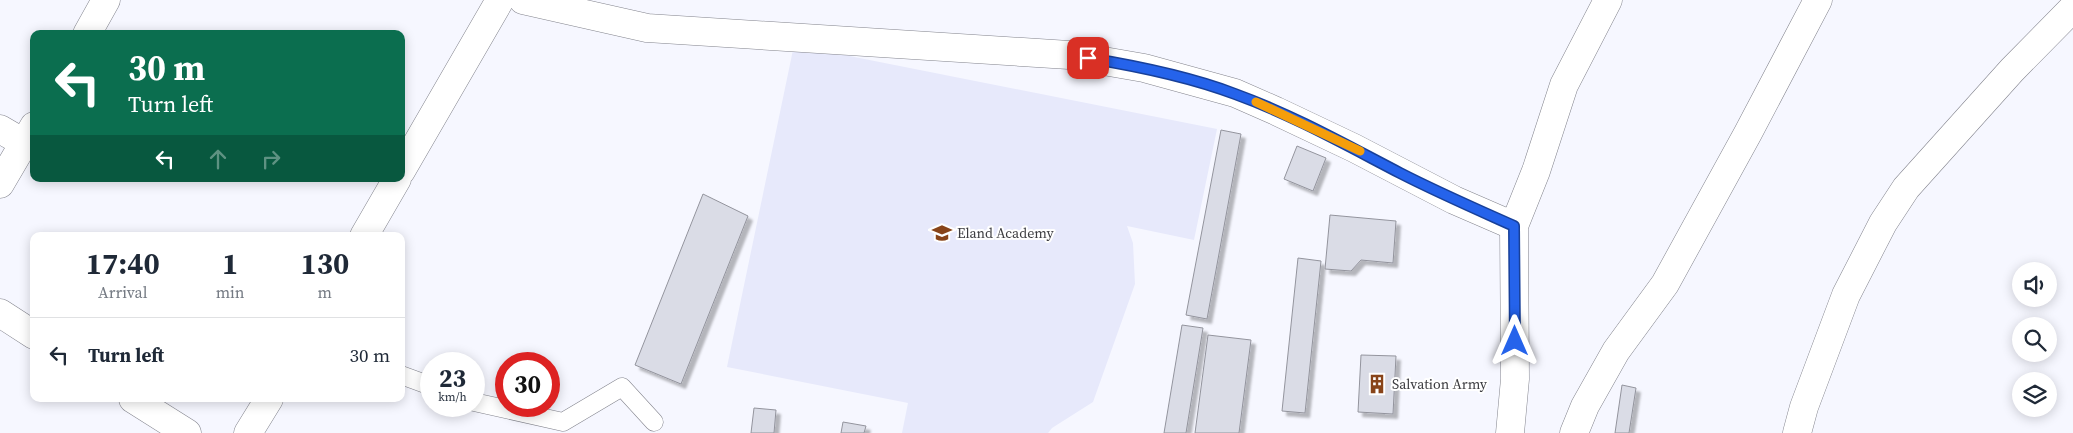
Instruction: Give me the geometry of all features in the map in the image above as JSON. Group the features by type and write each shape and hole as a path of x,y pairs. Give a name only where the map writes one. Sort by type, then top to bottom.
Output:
{"street":[{"path":"89,30 106,0"},
{"path":"405,164 500,0"},
{"path":"523,0 648,28 1069,55 1144,68 1235,93 1276,110 1454,200 1514,226"},
{"path":"1510,433 1516,379 1514,226 1536,171 1564,85 1608,0"},
{"path":"1574,433 1585,406 1616,350 1665,284 1818,0"},
{"path":"1797,433 1804,407 1846,295 1883,223 1906,188 2005,77 2073,8"},
{"path":"0,129 29,135 0,184"},
{"path":"366,232 395,182"},
{"path":"0,313 30,332"},
{"path":"138,402 187,433"},
{"path":"248,433 267,402"}],"lane":[{"path":"405,376 420,382"},
{"path":"485,404 564,422 622,387 654,422"}],"shaded area":[{"name":"Eland Academy","path":"794,45 1217,129 1194,240 1127,226 1133,243 1135,284 1093,402 1052,428 1048,433 902,433 908,403 727,367"}],"building":[{"path":"1221,130 1241,134 1207,319 1186,315"},
{"path":"1297,146 1326,158 1313,191 1284,179"},
{"path":"703,194 748,216 681,384 635,365"},
{"path":"1330,215 1396,221 1393,263 1361,260 1351,271 1325,269"},
{"path":"1298,258 1321,261 1305,413 1282,411"},
{"path":"1182,325 1203,328 1186,433 1164,433"},
{"path":"1208,335 1251,340 1239,433 1195,433"},
{"name":"Salvation Army","path":"1361,355 1396,356 1393,414 1358,412"},
{"path":"1622,385 1636,388 1629,433 1615,433"},
{"path":"754,408 776,410 774,433 751,433"},
{"path":"843,422 866,426 864,433 841,433"}],"slow traffic":[{"path":"1256,102 1360,151"}],"place":[{"name":"Eland Academy","path":"942,233"},
{"name":"Salvation Army","path":"1377,384"}],"route":[{"path":"1088,58 1144,68 1235,93 1276,110 1354,148 1454,200 1514,226 1515,341"}]}
